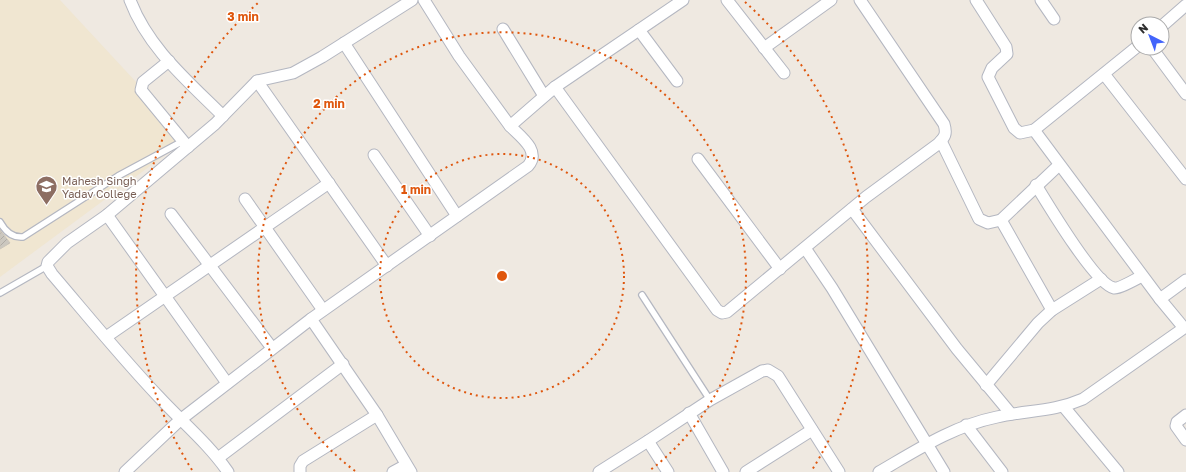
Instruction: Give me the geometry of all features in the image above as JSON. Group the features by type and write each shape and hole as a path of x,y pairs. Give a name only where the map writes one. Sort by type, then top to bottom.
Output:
{"street":[{"path":"130,0 141,26 169,62 223,116"},
{"path":"343,364 222,467 127,363 52,274 47,266 51,257 67,243 107,215 186,144 223,116 257,81 292,73 322,57 412,0"},
{"path":"125,472 180,420 272,348 323,310 430,236 532,161 534,155 532,150 510,126 459,56 424,0"},
{"path":"727,0 784,73"},
{"path":"764,48 831,0"},
{"path":"555,87 717,310 722,314 727,312 852,209 941,141 946,132 944,124 860,0"},
{"path":"976,0 1007,50 1004,58 988,73 990,82 1017,131 1020,133 1034,130 1130,53"},
{"path":"1041,0 1054,19"},
{"path":"510,126 555,87 678,2"},
{"path":"1170,19 1186,5"},
{"path":"503,29 544,96"},
{"path":"639,30 677,81"},
{"path":"344,43 457,216"},
{"path":"1158,56 1186,94"},
{"path":"169,62 143,82 141,90 186,144"},
{"path":"1104,74 1185,176"},
{"path":"257,81 387,266"},
{"path":"879,472 927,444 966,425 1011,414 1064,407 1083,399 1185,330 1142,276 1034,130"},
{"path":"941,141 979,219 988,223 1001,220 1059,164"},
{"path":"374,155 430,236"},
{"path":"698,159 780,268"},
{"path":"106,337 329,183"},
{"path":"1036,185 1063,229 1102,279 1111,287 1117,288 1142,276"},
{"path":"245,199 323,310"},
{"path":"852,209 911,290 986,385 1011,414"},
{"path":"171,214 272,348"},
{"path":"107,215 227,383"},
{"path":"1001,220 1052,310"},
{"path":"805,248 832,288 944,472"},
{"path":"986,385 1038,323 1052,310 1102,279"},
{"path":"1160,299 1186,280"},
{"path":"311,319 377,415 408,468 393,472"},
{"path":"599,472 611,469 648,441 710,400 762,371 768,370 778,376 839,472"},
{"path":"1064,407 1118,472"},
{"path":"689,413 723,472"},
{"path":"300,472 300,466 303,461 377,415"},
{"path":"1186,415 1178,422 1176,426 1186,440"},
{"path":"966,425 1002,472"},
{"path":"746,472 812,430"},
{"path":"648,441 668,472"}],"lane":[{"path":"0,222 12,236 23,236 118,176 186,144"},
{"path":"0,293 47,266"},
{"path":"642,295 710,400"}],"shaded area":[{"name":"Mahesh Singh Yadav College","path":"0,0 60,0 188,138 0,277"}],"building":[{"path":"0,230 10,243 0,249"}],"place":[{"name":"Mahesh Singh Yadav College","path":"47,206"}]}
